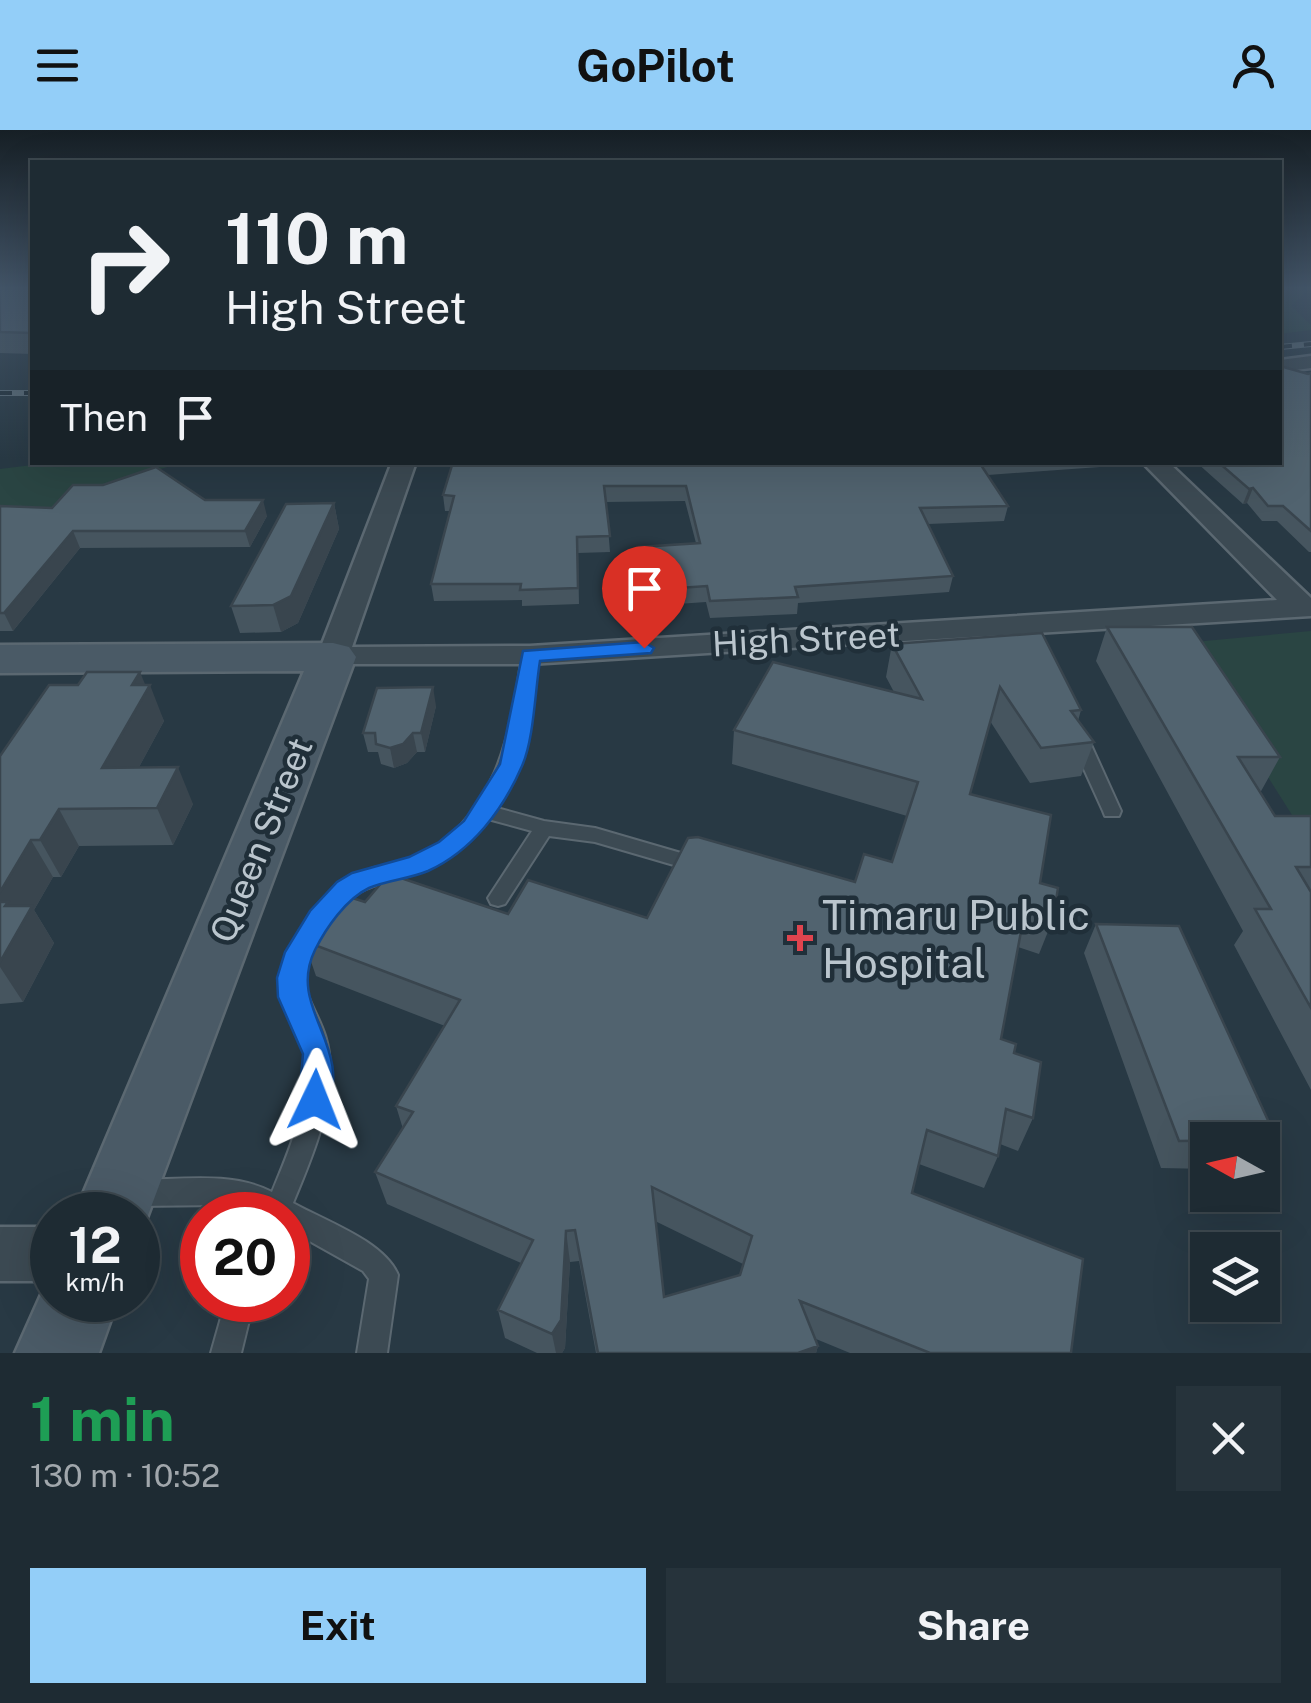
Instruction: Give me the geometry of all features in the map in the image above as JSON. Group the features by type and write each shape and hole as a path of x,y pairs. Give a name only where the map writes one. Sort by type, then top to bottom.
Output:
{"street":[{"path":"1282,366 1311,362"},
{"name":"Queen Street","path":"121,1192 333,658 403,465"},
{"path":"1157,465 1306,607"},
{"name":"High Street","path":"0,659 530,655 1031,632 1306,607"},
{"path":"0,1254 30,1254"},
{"path":"57,1353 69,1322"}],"lane":[{"path":"283,1192 315,1100 318,1054 293,997 292,978 300,952 320,918 346,890 362,880 417,865 448,849 485,811 512,764 530,655"},
{"path":"1072,721 1112,811"},
{"path":"485,811 544,828 595,834 690,863"},
{"path":"498,898 544,828"},
{"path":"310,1229 373,1261 384,1274 372,1353"},
{"path":"226,1353 234,1322"}],"green space":[{"path":"32,465 174,465 76,494 67,516 0,517 0,469"},
{"path":"1311,631 1311,845 1183,643"}],"building":[{"path":"1282,367 1311,373 1311,531 1283,506 1268,506 1253,488 1249,489 1221,465 1282,465"},
{"path":"452,465 981,465 1008,506 920,508 953,576 795,587 798,597 710,601 707,586 649,590 639,547 700,543 686,486 604,486 610,536 577,537 578,588 520,590 521,584 431,584 454,496 443,495"},
{"path":"156,467 205,500 263,500 245,531 73,531 0,613 0,506 52,508 73,485 103,485"},
{"path":"334,503 291,596 273,605 231,606 286,504"},
{"path":"1107,627 1192,627 1280,757 1238,757 1275,816 1311,816 1311,867 1296,867 1311,892 1311,1008 1255,909 1271,909"},
{"path":"1042,633 1081,710 1071,711 1094,742 1041,748 1000,687 970,794 1051,815 1040,883 1058,888 1053,919 1025,910 1001,1039 1016,1044 1014,1053 1041,1062 1033,1118 1006,1109 998,1156 927,1130 912,1193 1083,1259 1071,1353 930,1353 800,1301 818,1346 798,1353 598,1353 575,1230 566,1231 561,1320 552,1334 498,1310 533,1240 375,1172 413,1112 396,1106 460,1000 304,941 343,895 365,902 389,874 508,914 528,880 647,918 688,838 698,837 855,882 864,854 892,862 918,782 734,730 773,662 922,699 892,644","holes":["652,1187 752,1236 740,1275 664,1297"]},
{"path":"87,672 140,672 132,685 150,685 102,768 178,767 157,808 59,809 40,840 31,840 0,892 0,756 49,685 78,685"},
{"path":"433,687 421,733 413,733 403,744 390,748 376,744 375,733 363,733 377,688"},
{"path":"0,902 8,902 5,906 32,906 0,962"},
{"path":"1096,924 1179,926 1269,1122 1190,1122 1190,1141 1179,1141"}],"railway":[{"path":"1282,347 1300,345"},
{"path":"0,393 30,393"}],"place":[{"name":"Timaru Public Hospital","path":"800,938"}],"route":[{"path":"315,1100 318,1054 293,997 292,978 300,952 320,918 346,890 362,880 417,865 448,849 473,828 512,764 530,655 644,648"}]}
